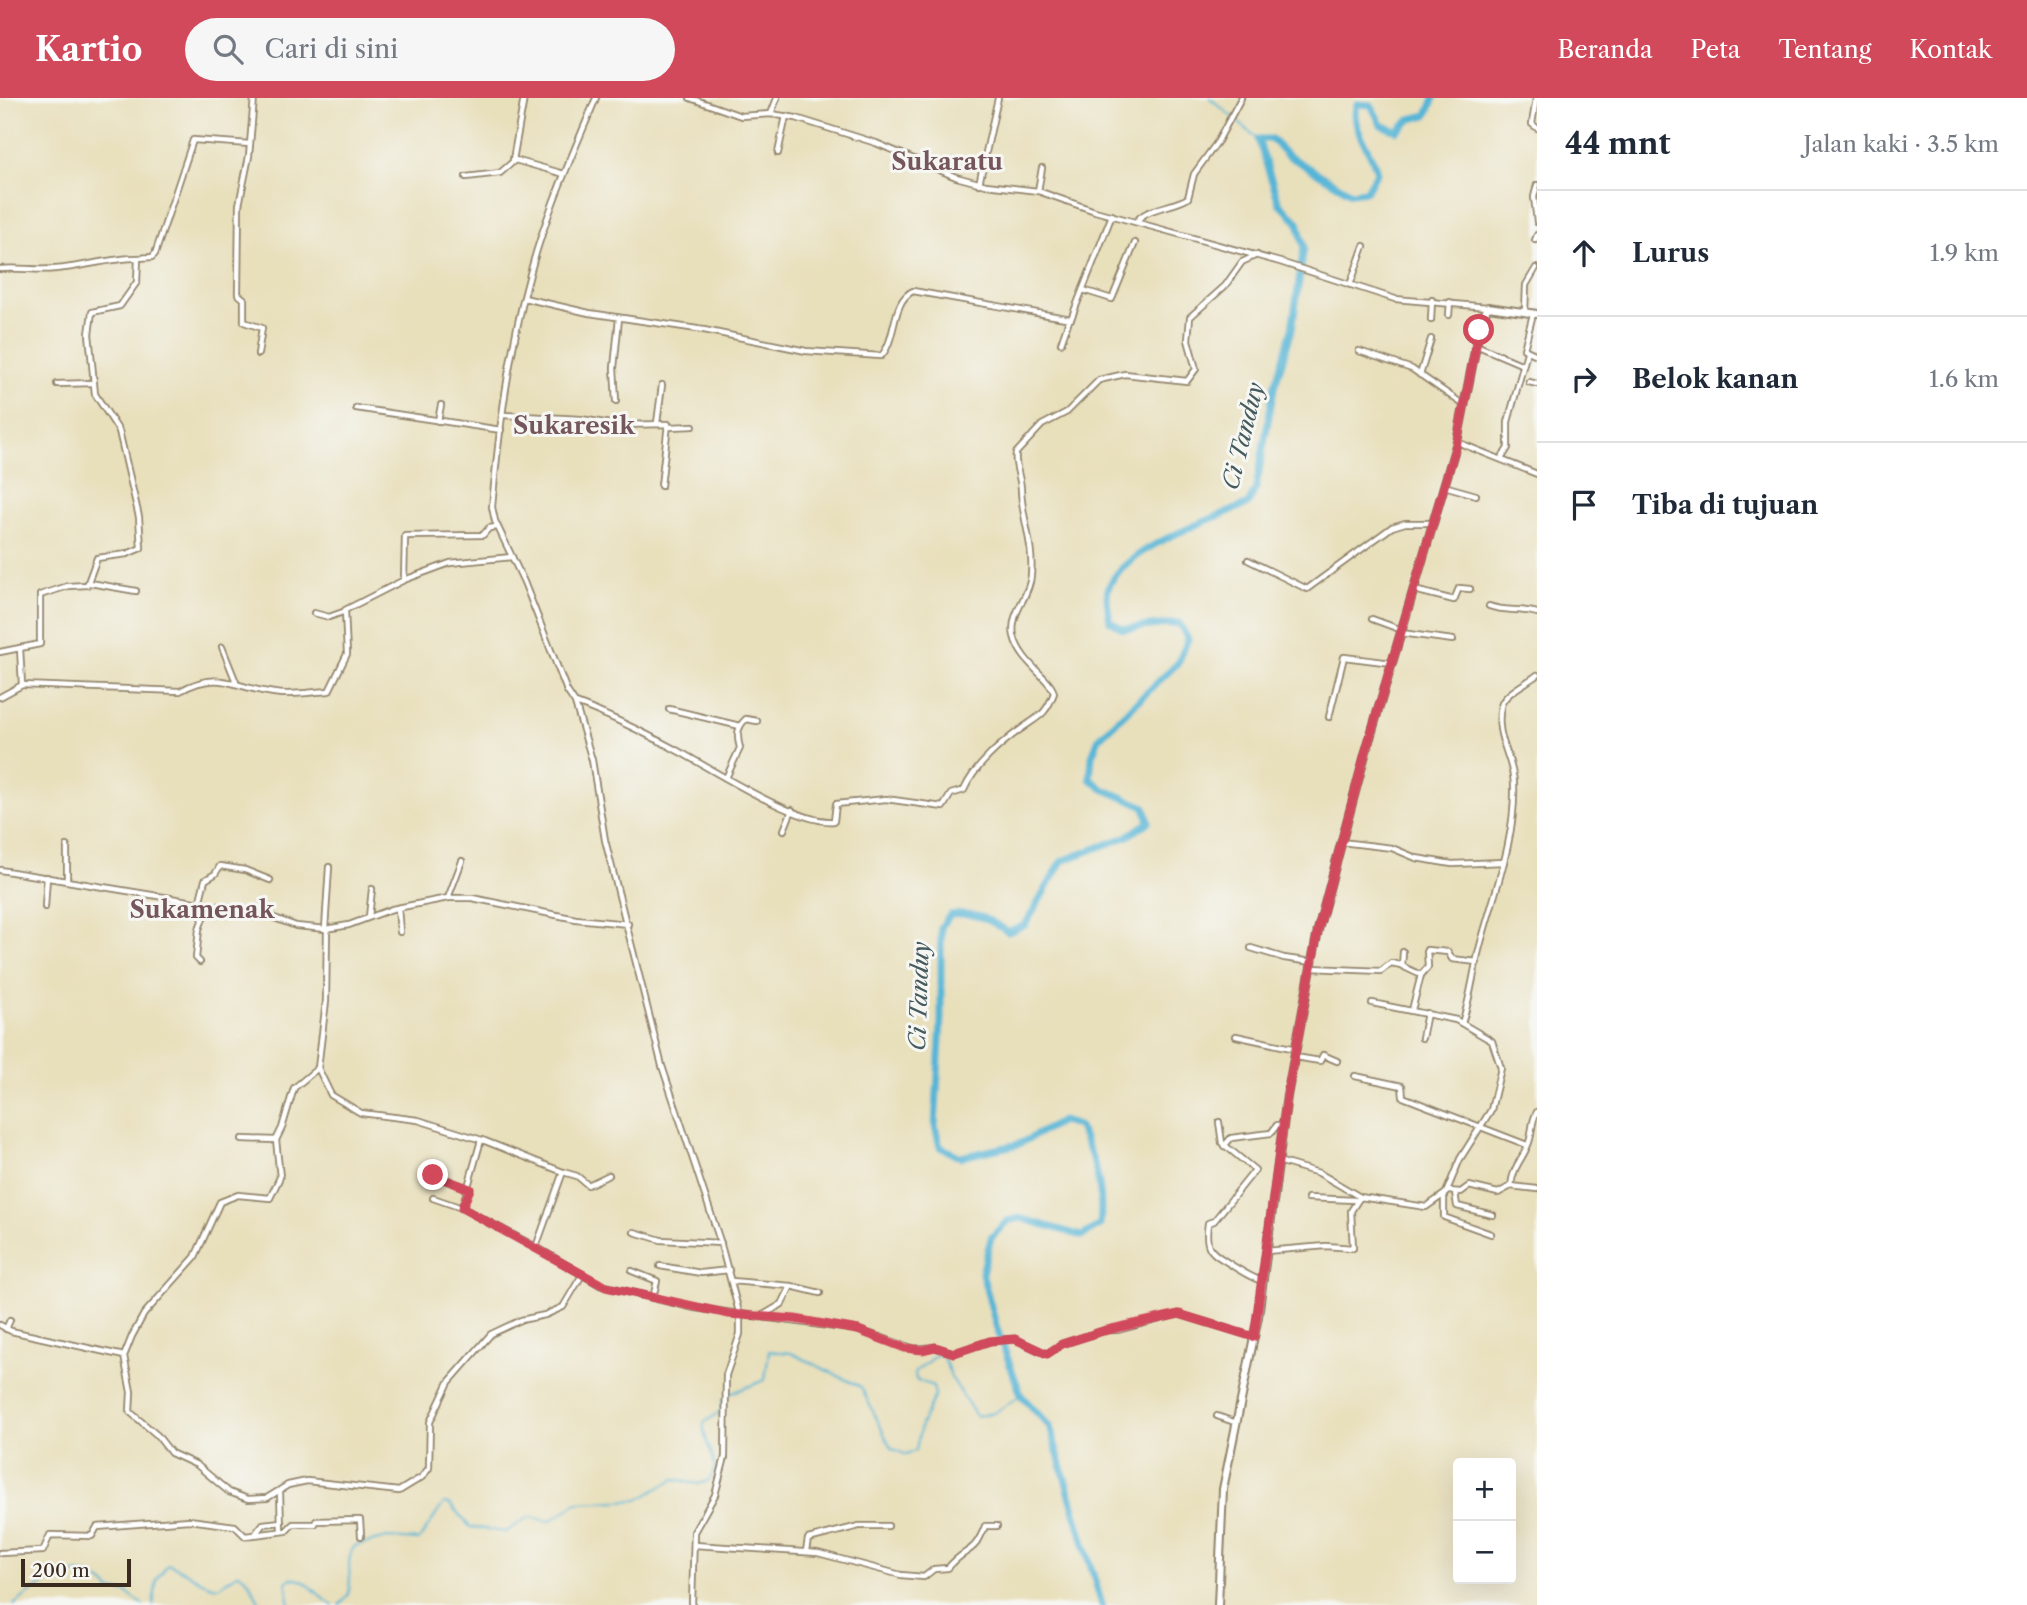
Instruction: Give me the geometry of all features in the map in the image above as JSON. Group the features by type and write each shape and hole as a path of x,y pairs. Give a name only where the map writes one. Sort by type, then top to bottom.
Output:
{"main road":[{"path":"1218,1605 1223,1489 1254,1337 1295,1057 1312,965 1340,842 1457,442 1476,345 1488,307 1531,313"}],"street":[{"path":"254,98 250,144 238,215 241,275 238,294 244,298 244,322 262,328 258,354"},
{"path":"467,177 500,173 513,160 524,98"},
{"path":"596,98 549,213 524,298 503,415 492,508 567,691 575,703 592,760 605,840 662,1066 721,1242 740,1316 740,1334 726,1375 726,1447 718,1488 695,1529 692,1605"},
{"path":"690,98 741,116 786,116 876,143 933,169 979,184 1038,191 1136,222 1280,261 1401,300 1450,301 1488,307"},
{"path":"771,114 777,98"},
{"path":"979,184 998,98"},
{"path":"1136,222 1144,212 1176,205 1188,198 1194,174 1219,141 1241,98"},
{"path":"1536,98 1532,124 1537,128"},
{"path":"778,153 786,116"},
{"path":"0,269 56,269 97,265 116,258 152,257 193,140 250,144"},
{"path":"513,160 565,174"},
{"path":"1038,191 1042,167"},
{"path":"1537,185 1534,196 1537,222"},
{"path":"1061,344 1112,215"},
{"path":"1083,290 1112,299 1135,243"},
{"path":"1350,285 1364,246"},
{"path":"575,703 679,751 726,778 792,810 829,822 835,820 837,804 886,799 941,808 951,794 962,792 980,764 1020,729 1042,715 1052,697 1052,688 1026,662 1013,628 1031,578 1032,544 1021,509 1016,453 1042,425 1067,412 1099,380 1125,374 1187,381 1196,369 1188,340 1191,315 1225,286 1240,263 1257,255"},
{"path":"90,583 97,558 127,554 141,548 139,517 120,433 95,395 89,334 92,312 120,306 137,282 138,258"},
{"path":"1501,459 1508,447 1508,422 1527,352 1524,349 1531,313 1526,285 1536,268"},
{"path":"524,298 806,351 868,357 884,353 904,299 913,291 1069,320"},
{"path":"1431,320 1432,300"},
{"path":"1449,315 1450,301"},
{"path":"616,401 614,368 620,318"},
{"path":"1420,375 1431,339"},
{"path":"1476,345 1524,365"},
{"path":"1359,351 1398,363 1464,405"},
{"path":"1527,352 1537,355"},
{"path":"1529,382 1537,384"},
{"path":"58,384 94,383"},
{"path":"657,424 662,385"},
{"path":"438,421 441,405"},
{"path":"356,408 501,430"},
{"path":"503,415 581,419 617,425 693,426"},
{"path":"660,486 670,427"},
{"path":"1457,442 1537,474"},
{"path":"1444,486 1476,495"},
{"path":"1248,560 1307,589 1392,527 1405,523 1433,523"},
{"path":"404,580 405,536 483,535 489,528 498,527"},
{"path":"314,613 329,617 404,580 450,563 512,557"},
{"path":"0,652 40,644 40,595 90,583 136,591"},
{"path":"1414,590 1454,600 1460,588 1470,589"},
{"path":"1489,606 1505,612 1518,608 1537,613"},
{"path":"0,697 22,685 180,691 186,686 221,678 281,694 329,691 347,654 344,611"},
{"path":"1371,619 1402,631 1453,640"},
{"path":"222,647 236,683"},
{"path":"20,648 22,685"},
{"path":"1329,717 1344,657 1392,663"},
{"path":"1462,1023 1470,1002 1477,962 1504,862 1514,785 1499,734 1501,704 1505,698 1537,675"},
{"path":"669,709 740,726"},
{"path":"726,778 740,748 736,738 740,726 746,719 757,721"},
{"path":"784,830 792,810"},
{"path":"1340,842 1392,848 1416,858 1452,864 1504,862"},
{"path":"67,846 67,880"},
{"path":"448,898 462,860"},
{"path":"199,904 205,880 215,874 220,866 245,870 270,880"},
{"path":"329,867 326,1001 318,1068 331,1095 360,1113 418,1120 575,1175 588,1185 609,1175"},
{"path":"0,870 270,915 296,926 326,929 398,908 448,898 494,900 576,919 628,924"},
{"path":"45,906 47,877"},
{"path":"369,918 372,889"},
{"path":"200,962 196,956 197,939 208,905"},
{"path":"398,908 400,932"},
{"path":"1251,948 1312,965 1382,971 1391,963 1421,975"},
{"path":"1412,1010 1421,975 1428,967 1429,950 1448,952 1450,959 1477,962"},
{"path":"1401,965 1403,952"},
{"path":"1372,1003 1427,1013 1462,1023 1492,1041 1501,1068 1494,1099 1480,1130 1460,1159 1446,1194 1444,1217 1460,1219 1491,1234"},
{"path":"1422,1038 1427,1013"},
{"path":"1236,1035 1297,1049"},
{"path":"1295,1057 1320,1060 1323,1055 1337,1061"},
{"path":"318,1068 293,1088 285,1121 276,1140 280,1177 271,1198 238,1195 220,1202 195,1257 144,1314 124,1356 131,1392 130,1412 157,1435 169,1451 197,1465 229,1492 241,1498 261,1500 288,1485 316,1481 396,1492 422,1477 430,1465 430,1422 449,1382 491,1334 517,1321 563,1307 582,1275"},
{"path":"1355,1076 1402,1086 1404,1097 1480,1130 1488,1128 1527,1146"},
{"path":"1511,1186 1513,1168 1527,1146 1531,1124 1537,1112"},
{"path":"1219,1122 1223,1145 1255,1170 1214,1221 1209,1223 1209,1248 1214,1256 1240,1273 1262,1281"},
{"path":"1223,1145 1232,1137 1271,1133 1277,1125 1283,1125"},
{"path":"242,1139 276,1140"},
{"path":"462,1208 470,1189 481,1140"},
{"path":"1278,1161 1319,1173 1357,1199"},
{"path":"537,1247 563,1172"},
{"path":"433,1175 470,1189"},
{"path":"1308,1198 1357,1199 1426,1207 1446,1194 1461,1192 1469,1186 1498,1193 1511,1186 1537,1189"},
{"path":"1455,1192 1457,1206 1493,1214"},
{"path":"432,1198 462,1208 606,1287 740,1316 795,1319 858,1330 905,1348 923,1350 935,1347 949,1353 968,1351 990,1341 1015,1339 1047,1354 1062,1344 1103,1331 1179,1314 1254,1337"},
{"path":"1266,1251 1326,1246 1353,1248 1350,1211 1357,1199"},
{"path":"634,1232 662,1240 721,1242"},
{"path":"660,1266 701,1273 729,1270"},
{"path":"632,1271 657,1281 653,1298"},
{"path":"732,1281 791,1286 820,1293"},
{"path":"759,1318 782,1304 791,1286"},
{"path":"2,1327 10,1320"},
{"path":"2,1327 124,1356"},
{"path":"1217,1416 1237,1423"},
{"path":"280,1491 281,1531"},
{"path":"0,1553 44,1550 50,1535 92,1536 97,1527 187,1520 235,1526 245,1536 281,1531 293,1524 360,1520 361,1536"},
{"path":"256,1534 263,1524 281,1522"},
{"path":"806,1552 808,1539 859,1526 888,1527"},
{"path":"694,1545 835,1555 901,1575 925,1577 934,1569 948,1568 960,1555 976,1548 983,1538 985,1526 997,1526"}],"waterway":[{"path":"1210,98 1258,139"},
{"name":"Ci Tanduy","path":"1102,1605 1050,1427 1021,1395 997,1329 982,1273 991,1238 1007,1221 1020,1218 1082,1236 1100,1225 1101,1198 1097,1174 1078,1126 1062,1121 1019,1144 961,1157 940,1147 935,1126 941,1022 941,927 950,915 959,914 981,917 1008,932 1025,925 1062,861 1126,837 1149,822 1145,807 1103,789 1090,779 1092,756 1099,738 1178,663 1188,639 1179,623 1123,629 1110,621 1107,593 1116,574 1148,548 1248,504 1256,488 1274,388 1292,329 1304,247 1298,222 1279,203 1258,139 1271,139 1287,155 1351,193 1366,191 1377,173 1358,130 1355,112 1357,104 1371,105 1381,125 1397,131 1411,119 1427,115 1434,98"},
{"path":"727,1395 765,1380 769,1351 791,1353 861,1387 891,1448 907,1455 916,1450 921,1425 935,1395 933,1386 916,1380 915,1372 937,1354 943,1356 951,1377 976,1416 994,1413 1021,1395"},
{"path":"339,1605 349,1592 349,1561 355,1546 387,1538 419,1540 444,1503 450,1504 470,1527 506,1532 529,1517 550,1521 577,1503 638,1500 674,1479 698,1484 708,1481 714,1467 704,1423 721,1411 723,1399"},
{"path":"153,1605 157,1579 168,1564 218,1587 239,1573 248,1580 261,1605"},
{"path":"14,1605 48,1581 74,1574 86,1574 110,1590 125,1592 143,1605"},
{"path":"290,1605 286,1582 291,1578 308,1585 333,1605"}],"district":[{"name":"Sukaratu","path":"947,162"},
{"name":"Sukaresik","path":"574,426"},
{"name":"Sukamenak","path":"202,910"}],"route":[{"path":"433,1175 470,1189 462,1208 537,1247 594,1282 695,1308 740,1316 795,1319 858,1330 905,1348 923,1350 935,1347 949,1353 968,1351 990,1341 1015,1339 1037,1352 1047,1354 1062,1344 1108,1329 1118,1330 1179,1314 1254,1337 1287,1096 1318,930 1365,754 1457,442 1479,330"}]}
